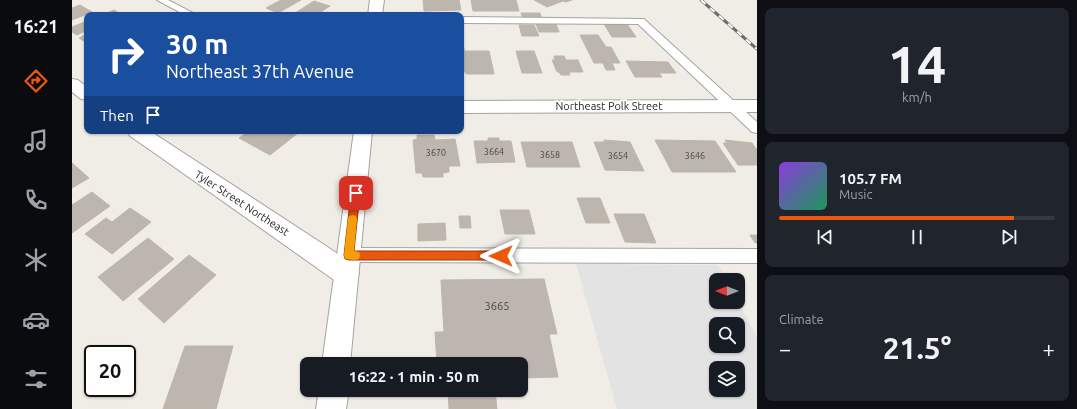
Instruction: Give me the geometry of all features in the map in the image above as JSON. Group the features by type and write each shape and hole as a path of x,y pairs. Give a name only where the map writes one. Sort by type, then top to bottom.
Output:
{"street":[{"path":"375,12 377,0"},
{"path":"72,84 84,93"},
{"name":"Northeast Polk Street","path":"464,107 757,106"},
{"name":"Tyler Street Northeast","path":"141,134 174,158 312,249 348,265"},
{"path":"337,357 362,134"},
{"path":"331,409 333,397"}],"lane":[{"path":"162,0 186,12"},
{"path":"464,20 641,21 757,129"},
{"path":"348,265 757,256"}],"shaded area":[{"path":"576,264 718,265 722,273 709,273 709,309 742,309 757,337 757,409 617,409"}],"building":[{"path":"281,0 301,0 280,12 266,8"},
{"path":"423,0 459,0 461,10 424,11"},
{"path":"471,0 516,0 519,11 473,11"},
{"path":"534,0 572,0 566,2 563,1 547,7"},
{"path":"314,1 330,6 321,12 297,12"},
{"path":"80,5 92,12 84,12 84,15 72,20 72,8"},
{"path":"521,13 540,13 542,19 523,18"},
{"path":"84,22 84,32 77,35 72,32 72,27"},
{"path":"536,24 556,24 559,32 539,32"},
{"path":"604,24 627,24 636,37 612,37"},
{"path":"519,25 534,25 539,36 522,36"},
{"path":"580,35 598,35 606,47 611,47 620,63 612,63 615,70 606,70 603,63 594,63"},
{"path":"84,36 84,41 79,38"},
{"path":"464,51 489,51 494,74 466,74 466,72 464,72"},
{"path":"516,51 534,51 542,73 522,73"},
{"path":"554,56 564,56 566,60 578,60 583,72 569,72 570,75 561,75 557,72 552,60 555,60"},
{"path":"626,61 668,62 676,73 659,73 662,77 635,77"},
{"path":"245,134 297,134 270,155 239,138"},
{"path":"417,135 434,135 435,140 455,139 460,166 449,166 449,172 443,173 443,177 423,177 422,173 416,173 413,140 417,139"},
{"path":"488,138 499,138 499,141 511,141 515,162 477,163 474,141 488,141"},
{"path":"604,140 630,142 644,171 605,170 594,142 604,142"},
{"path":"655,140 715,141 736,172 672,172"},
{"path":"725,140 752,143 757,150 757,165 738,165 723,143 727,143"},
{"path":"521,142 572,142 580,167 527,167"},
{"path":"72,163 89,178 72,188"},
{"path":"92,192 110,206 72,233 72,205"},
{"path":"577,198 600,198 610,223 586,223"},
{"path":"130,208 151,222 112,254 85,234 106,218 112,222"},
{"path":"500,210 529,210 535,234 505,234"},
{"path":"614,214 644,214 656,243 625,242"},
{"path":"459,216 470,216 471,228 460,228"},
{"path":"445,223 446,240 418,241 418,224"},
{"path":"750,235 757,235 757,243 755,243"},
{"path":"148,238 174,259 123,301 98,277"},
{"path":"189,255 216,275 164,323 138,299"},
{"path":"544,279 557,334 549,334 558,377 528,378 528,357 437,357 435,332 444,332 441,280"},
{"path":"185,346 233,346 216,409 163,409"},
{"path":"448,397 496,397 497,409 449,409"}],"railway":[{"path":"701,0 757,49"}],"slow traffic":[{"path":"353,219 349,255 355,255"}],"route":[{"path":"356,193 349,255 501,256"}]}
